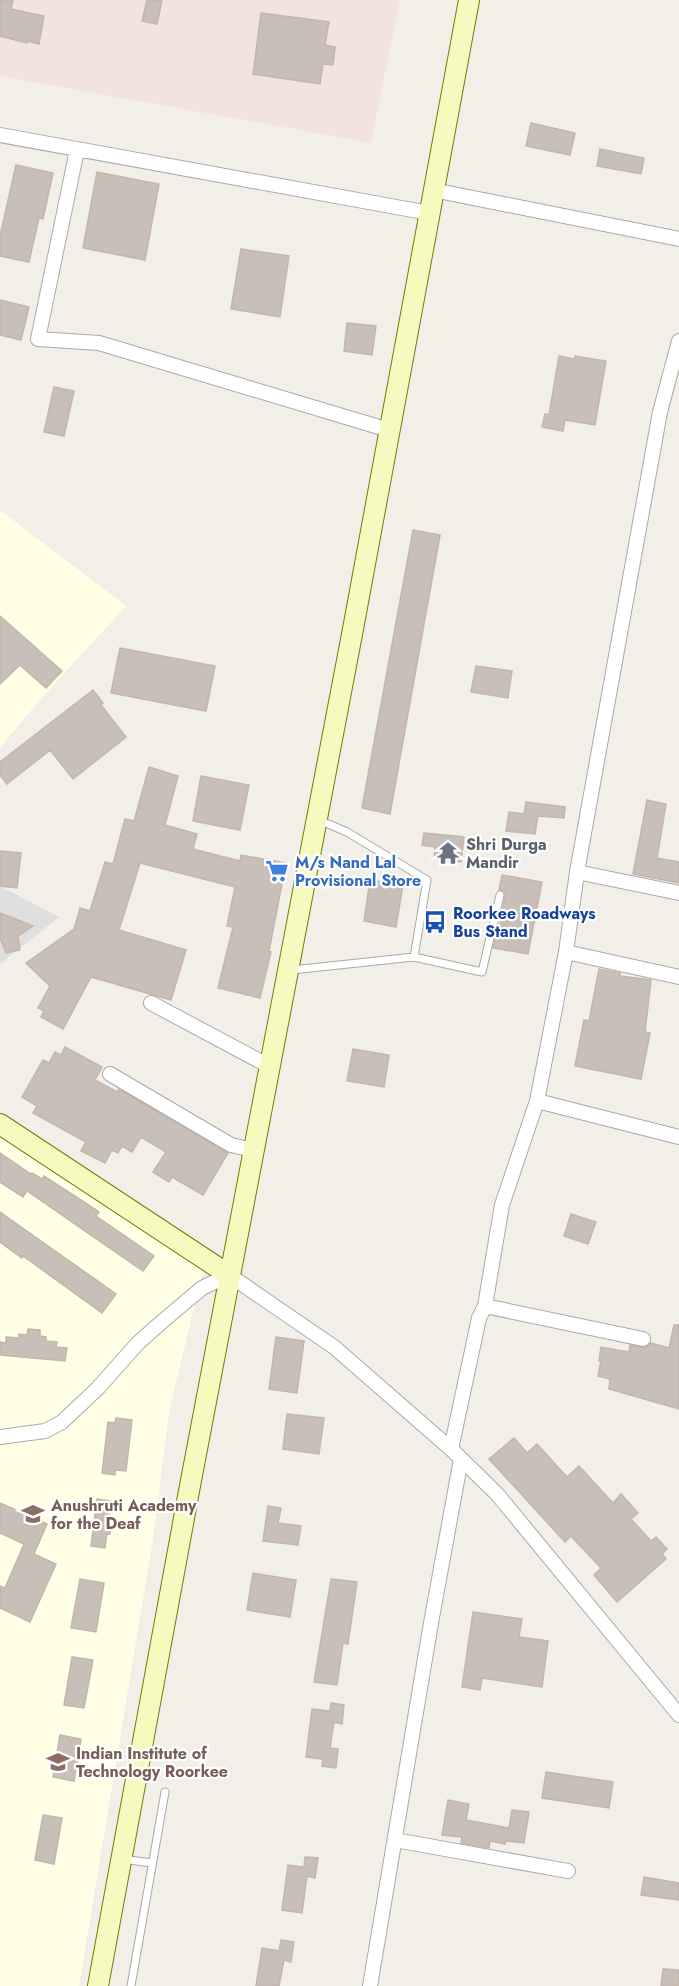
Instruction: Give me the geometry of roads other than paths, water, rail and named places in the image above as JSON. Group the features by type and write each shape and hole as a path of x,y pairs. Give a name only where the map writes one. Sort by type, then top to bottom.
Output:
{"main road":[{"path":"98,1986 469,0"},
{"path":"0,1124 229,1275"}],"street":[{"path":"0,135 429,213"},
{"path":"77,150 38,339 99,343 389,430"},
{"path":"433,190 679,238"},
{"path":"370,1986 479,1318 485,1306 502,1205 537,1101 566,952 577,872 660,412 679,341"},
{"path":"577,872 679,893"},
{"path":"566,952 679,977"},
{"path":"151,1004 269,1066"},
{"path":"110,1074 231,1145 253,1150"},
{"path":"537,1101 679,1137"},
{"path":"0,1437 45,1431 62,1422 98,1388 138,1343 164,1320 202,1288 229,1275 334,1347 456,1454 497,1494 679,1716"},
{"path":"485,1306 643,1339"},
{"path":"395,1840 568,1871"}],"lane":[{"path":"317,818 346,832 427,880 414,957"},
{"path":"288,971 414,957 482,972 500,895"},
{"path":"131,1986 165,1792"},
{"path":"122,1858 152,1863"}],"place":[{"name":"Shri Durga Mandir","path":"448,853"},
{"name":"M/s Nand Lal Provisional Store","path":"277,871"},
{"name":"Roorkee Roadways Bus Stand","path":"435,922"},
{"name":"Anushruti Academy for the Deaf","path":"33,1514"},
{"name":"Indian Institute of Technology Roorkee","path":"58,1762"}]}
